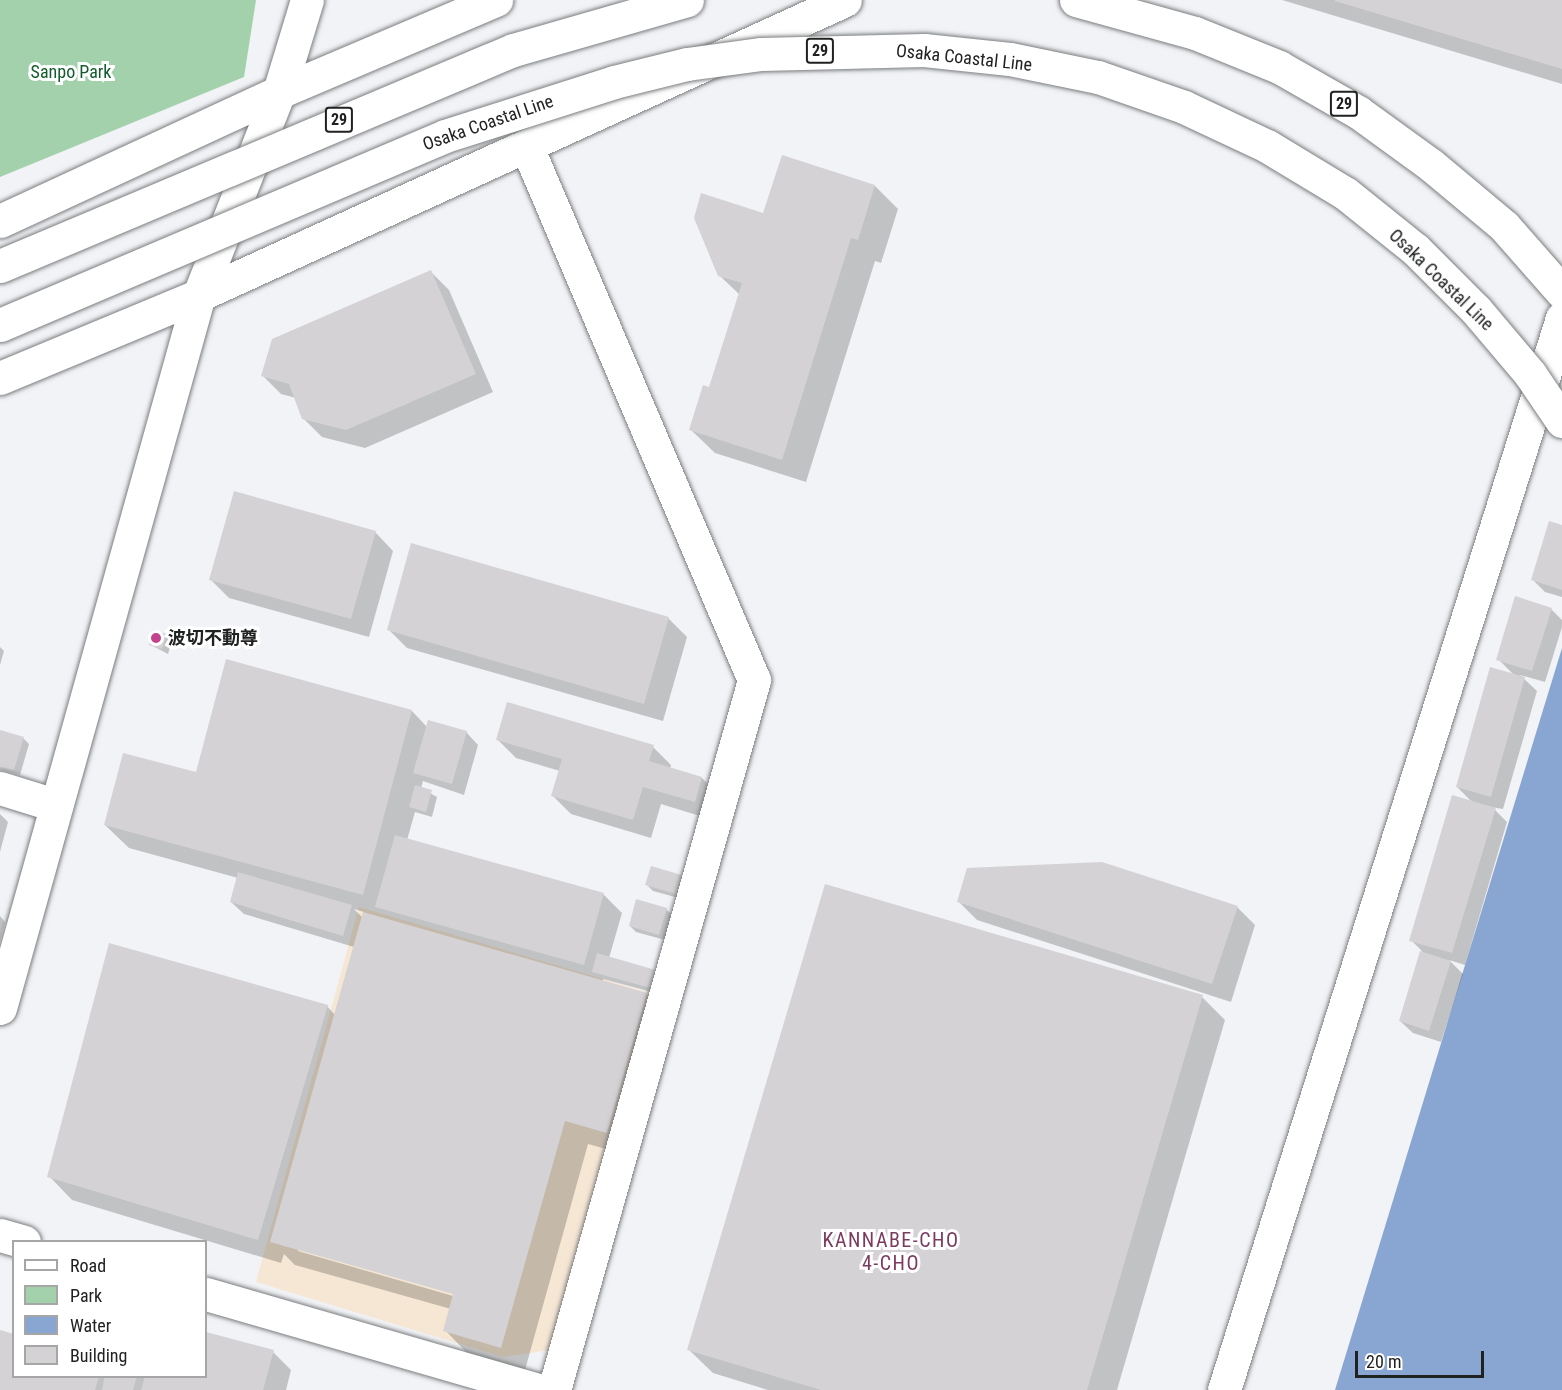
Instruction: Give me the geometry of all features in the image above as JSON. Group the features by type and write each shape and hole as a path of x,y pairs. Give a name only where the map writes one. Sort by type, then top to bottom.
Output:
{"main road":[{"path":"0,1008 199,295 279,92 307,0"},
{"path":"0,222 279,92 496,0"},
{"name":"29","path":"0,266 513,50 687,0"},
{"name":"29","path":"0,378 199,295 527,147 844,0"},
{"name":"29","path":"1076,0 1195,33 1279,67 1358,111 1504,226 1562,292"},
{"name":"Osaka Coastal Line","path":"0,325 435,140 614,82 687,64 761,54 924,50 1010,59 1098,77 1184,107 1267,146 1345,193 1415,249 1476,310 1530,374 1562,421"},
{"path":"527,147 754,680 554,1390"},
{"path":"1224,1390 1562,318"},
{"path":"0,788 55,805"},
{"path":"0,1235 17,1240"},
{"path":"207,1294 538,1390"}],"shaded area":[{"path":"359,907 654,994 550,1350 503,1357 256,1282"}],"green space":[{"name":"Sanpo Park","path":"0,0 256,0 244,77 0,177"}],"water":[{"path":"1562,648 1562,1390 1335,1390"}],"building":[{"path":"1335,0 1562,0 1562,69 1335,1"},
{"path":"782,155 875,185 858,240 851,238 782,460 689,430 703,385 709,387 742,283 718,276 694,218 701,193 763,213"},
{"path":"431,270 476,374 346,430 302,419 289,384 261,376 272,339"},
{"path":"234,491 376,531 351,619 209,580"},
{"path":"1549,521 1562,525 1562,590 1531,580"},
{"path":"411,543 669,617 644,704 387,630"},
{"path":"1515,596 1552,608 1532,671 1496,660"},
{"path":"153,630 167,634 162,649 149,645"},
{"path":"226,659 412,710 363,895 104,825 123,753 196,772"},
{"path":"1490,667 1525,677 1491,797 1456,787"},
{"path":"507,702 654,745 649,761 702,777 695,802 643,787 633,820 551,796 562,759 496,740"},
{"path":"428,720 467,731 452,784 413,773"},
{"path":"0,730 24,737 14,770 0,767"},
{"path":"415,785 432,790 426,812 409,807"},
{"path":"1452,795 1496,808 1452,953 1409,941"},
{"path":"395,835 604,893 584,965 375,907"},
{"path":"1102,862 1238,906 1212,984 957,902 967,868"},
{"path":"651,866 685,876 680,895 645,885"},
{"path":"238,872 352,905 343,936 230,902"},
{"path":"825,884 1203,995 1087,1390 821,1390 687,1350"},
{"path":"636,899 667,908 659,935 629,926"},
{"path":"363,912 647,993 607,1133 565,1121 501,1348 443,1331 453,1294 270,1242"},
{"path":"109,943 328,1005 258,1240 47,1177"},
{"path":"1420,951 1451,961 1429,1031 1399,1021"},
{"path":"597,953 659,971 654,989 592,972"},
{"path":"0,1330 12,1333 12,1378 98,1378 95,1390 0,1390"},
{"path":"207,1332 274,1350 263,1390 141,1390 144,1378 207,1378"},
{"path":"105,1378 136,1378 133,1390 102,1390"}],"place":[{"name":"波切不動尊","path":"156,638"}],"district":[{"name":"KANNABE-CHO 4-CHO","path":"891,1252"}]}
